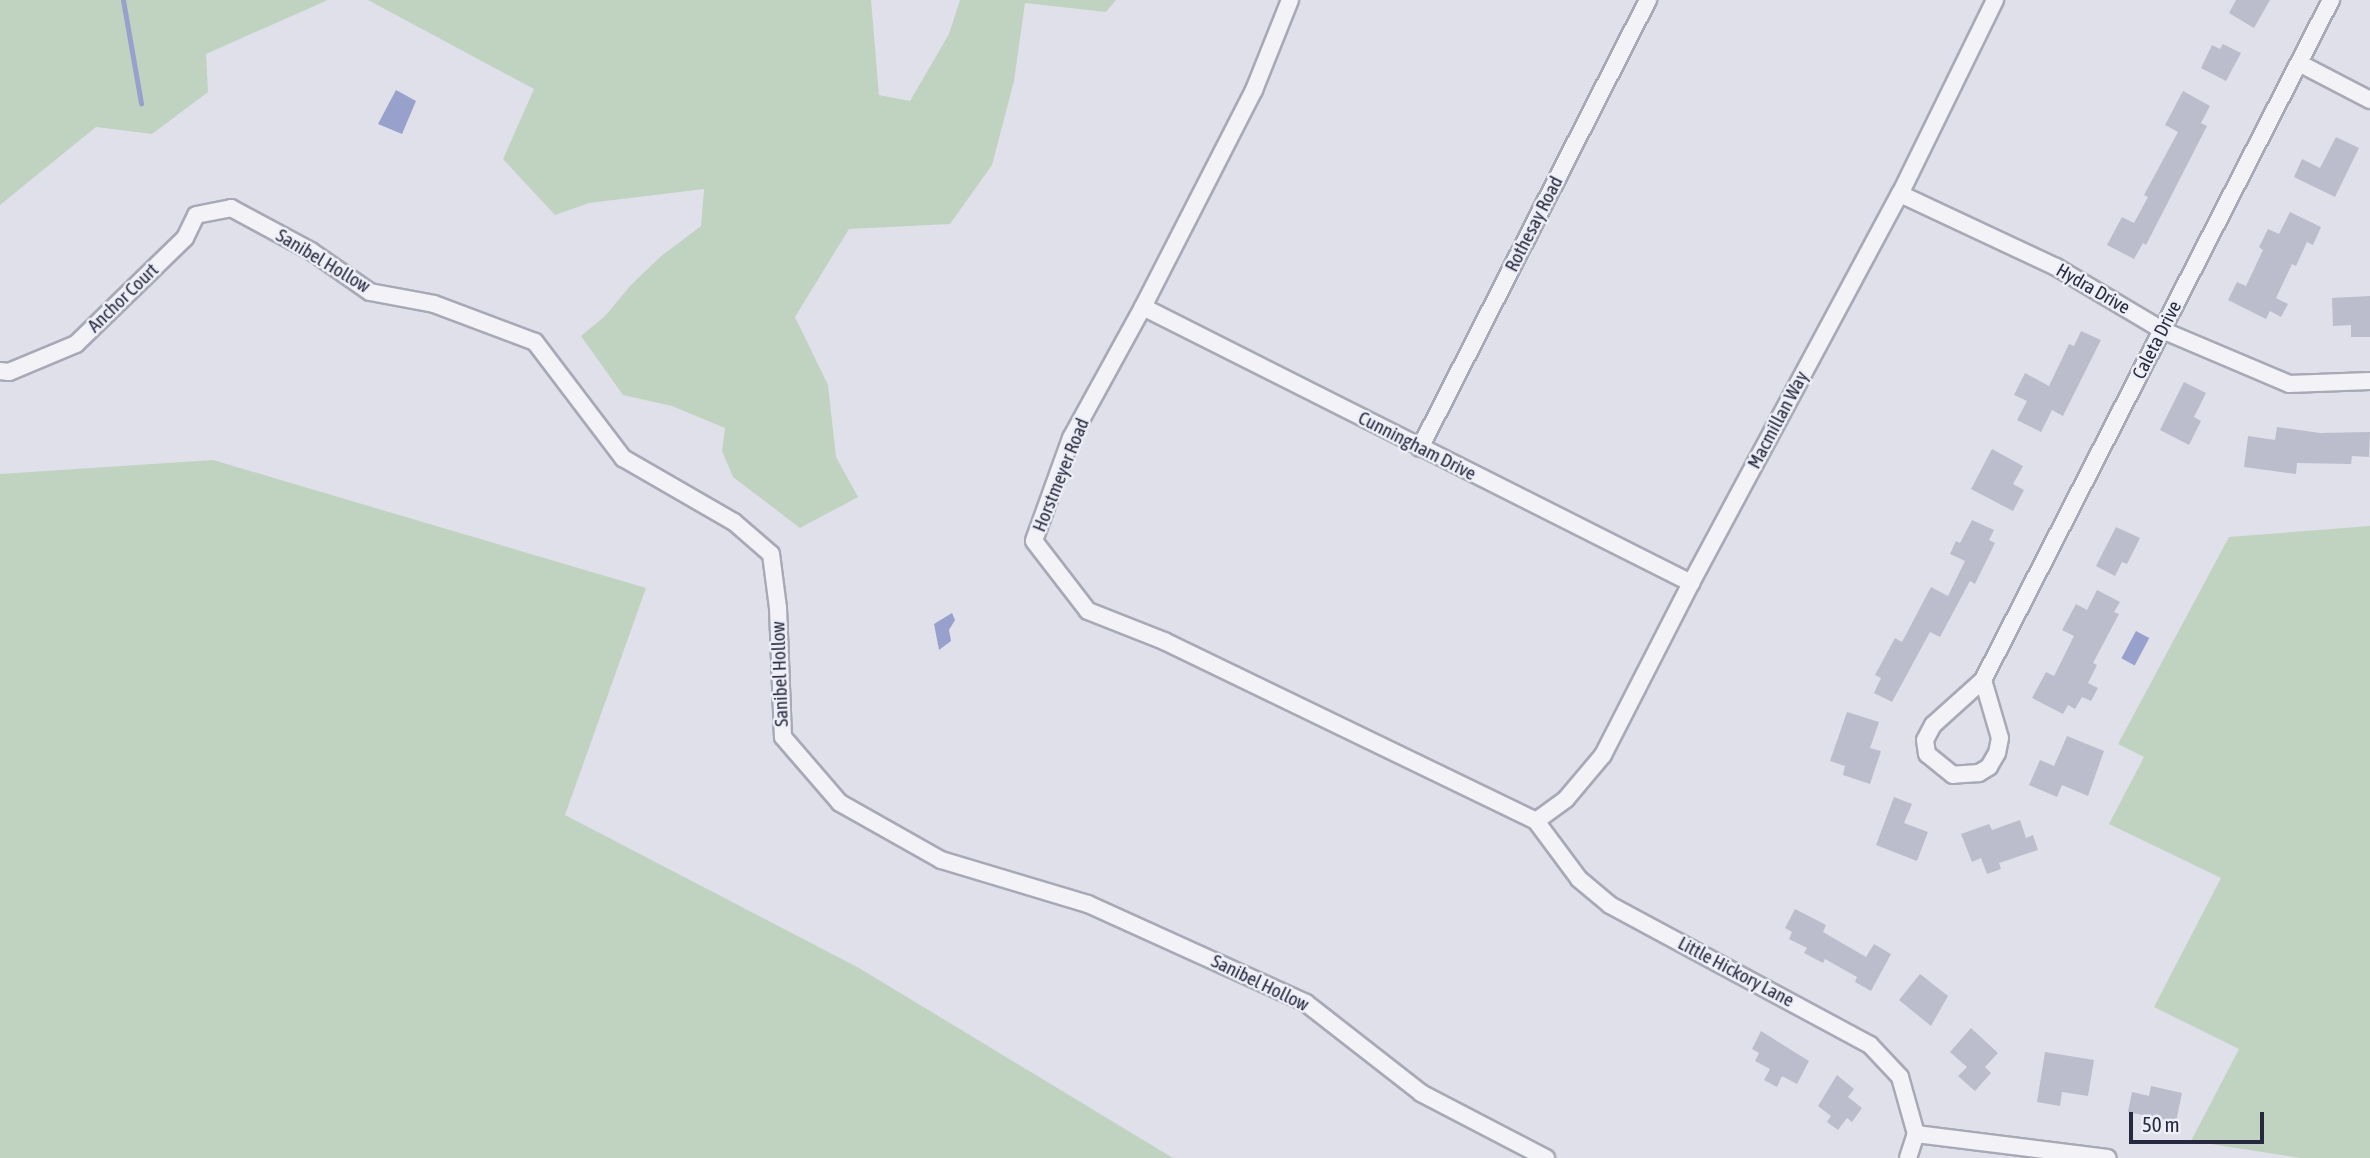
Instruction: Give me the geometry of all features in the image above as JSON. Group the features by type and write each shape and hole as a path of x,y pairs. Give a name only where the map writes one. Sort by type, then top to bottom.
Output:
{"street":[{"name":"Horstmeyer Road","path":"1290,0 1254,90 1143,307 1071,438 1034,541 1088,611 1164,641 1536,821"},
{"name":"Rothesay Road","path":"1420,448 1648,0"},
{"name":"Macmillan Way","path":"1536,821 1566,799 1603,755 1691,583 1900,194 1995,0"},
{"name":"Caleta Drive","path":"1983,680 2000,738 1997,753 1989,767 1979,774 1953,775 1927,754 1925,740 1933,725 1983,680 2331,0"},
{"path":"2299,63 2370,100"},
{"name":"Hydra Drive","path":"1900,194 2056,267 2162,330 2289,384 2370,381"},
{"name":"Anchor Court","path":"0,371 9,372 76,344 185,238 196,215 231,208"},
{"name":"Sanibel Hollow","path":"231,208 311,251 370,292 434,304 535,342 623,458 734,522 771,554 778,608 783,737 840,803 941,860 1088,904 1306,1003 1422,1093 1546,1158"},
{"name":"Cunningham Drive","path":"1143,307 1691,583"},
{"name":"Little Hickory Lane","path":"1536,821 1579,879 1610,905 1870,1045 1900,1077 1916,1134"},
{"path":"1908,1158 1916,1134 2108,1158"}],"green space":[{"path":"0,0 328,0 206,54 208,92 152,134 96,127 0,205"},
{"path":"368,0 871,0 879,95 910,101 949,34 960,0 1116,0 1106,12 1025,3 1014,81 992,165 950,224 849,229 795,317 828,385 836,457 858,497 800,528 733,477 722,451 725,428 672,406 623,395 581,336 605,316 631,285 660,257 701,226 704,189 589,203 555,215 503,159 534,89"},
{"path":"213,460 646,588 565,815 859,968 1173,1158 0,1158 0,474"},
{"path":"2370,526 2370,1158 2301,1158 2191,1141 2239,1049 2154,1007 2221,878 2109,824 2144,757 2118,744 2229,537"}],"water":[{"path":"396,90 416,101 402,134 378,124"},
{"path":"952,613 955,620 949,630 951,641 939,650 934,624"},
{"path":"2136,631 2149,638 2135,665 2121,658"}],"building":[{"path":"2236,0 2270,0 2254,28 2229,13"},
{"path":"2223,44 2241,53 2226,81 2201,68 2212,45 2220,49"},
{"path":"2183,91 2210,106 2201,123 2207,126 2146,245 2143,243 2134,259 2107,245 2122,217 2134,223 2148,197 2144,195 2178,132 2165,125"},
{"path":"2336,137 2359,148 2335,197 2294,177 2302,159 2320,168"},
{"path":"2290,212 2321,227 2313,245 2307,242 2296,266 2292,264 2276,298 2288,304 2281,317 2270,311 2266,319 2228,300 2237,282 2246,286 2263,250 2259,247 2268,229 2279,234"},
{"path":"2370,296 2370,337 2351,337 2351,325 2333,326 2332,298"},
{"path":"2081,331 2101,340 2063,416 2052,410 2041,432 2017,420 2027,401 2014,395 2025,373 2049,386 2069,344 2074,346"},
{"path":"2184,382 2206,393 2194,417 2201,421 2189,445 2160,430"},
{"path":"2277,427 2320,433 2370,432 2369,457 2352,456 2351,464 2297,463 2296,474 2244,467 2248,436 2275,440"},
{"path":"1992,449 2023,466 2013,484 2024,490 2013,511 1971,489"},
{"path":"1972,520 1994,530 1989,540 1995,543 1975,584 1970,581 1940,637 1930,632 1892,702 1874,693 1881,678 1875,675 1895,638 1902,642 1931,587 1948,596 1965,561 1950,554 1956,541 1960,543"},
{"path":"2116,527 2140,538 2127,564 2122,562 2115,576 2096,566"},
{"path":"2097,590 2120,602 2114,612 2119,614 2093,663 2097,665 2088,683 2098,688 2091,701 2082,697 2075,709 2068,705 2063,714 2032,698 2046,672 2054,676 2074,636 2062,630 2076,604 2087,610"},
{"path":"1847,712 1879,722 1870,748 1881,751 1870,784 1843,775 1845,766 1830,761"},
{"path":"2067,736 2104,751 2088,796 2062,785 2057,797 2029,785 2040,760 2054,766"},
{"path":"1894,797 1912,804 1904,823 1928,832 1917,861 1876,845"},
{"path":"2020,820 2026,838 2033,835 2038,850 1999,863 2001,869 1987,874 1981,858 1972,862 1961,834 1989,824 1992,830"},
{"path":"1795,909 1826,925 1823,932 1866,957 1874,944 1891,954 1871,991 1855,982 1857,977 1825,959 1823,963 1804,953 1807,948 1789,939 1792,932 1785,928"},
{"path":"1920,974 1948,996 1931,1026 1899,1000"},
{"path":"1971,1028 1998,1053 1985,1067 1991,1073 1975,1091 1958,1076 1967,1067 1950,1052"},
{"path":"1761,1031 1809,1061 1797,1084 1782,1076 1777,1087 1764,1080 1770,1069 1755,1061 1759,1053 1752,1049"},
{"path":"2045,1052 2094,1060 2088,1096 2062,1092 2060,1106 2037,1102"},
{"path":"1837,1075 1854,1089 1848,1097 1862,1108 1852,1122 1847,1118 1838,1130 1827,1122 1831,1116 1818,1106"},
{"path":"2151,1086 2182,1093 2176,1122 2128,1112 2132,1092 2149,1096"}],"waterway":[{"path":"123,0 141,103"}]}
